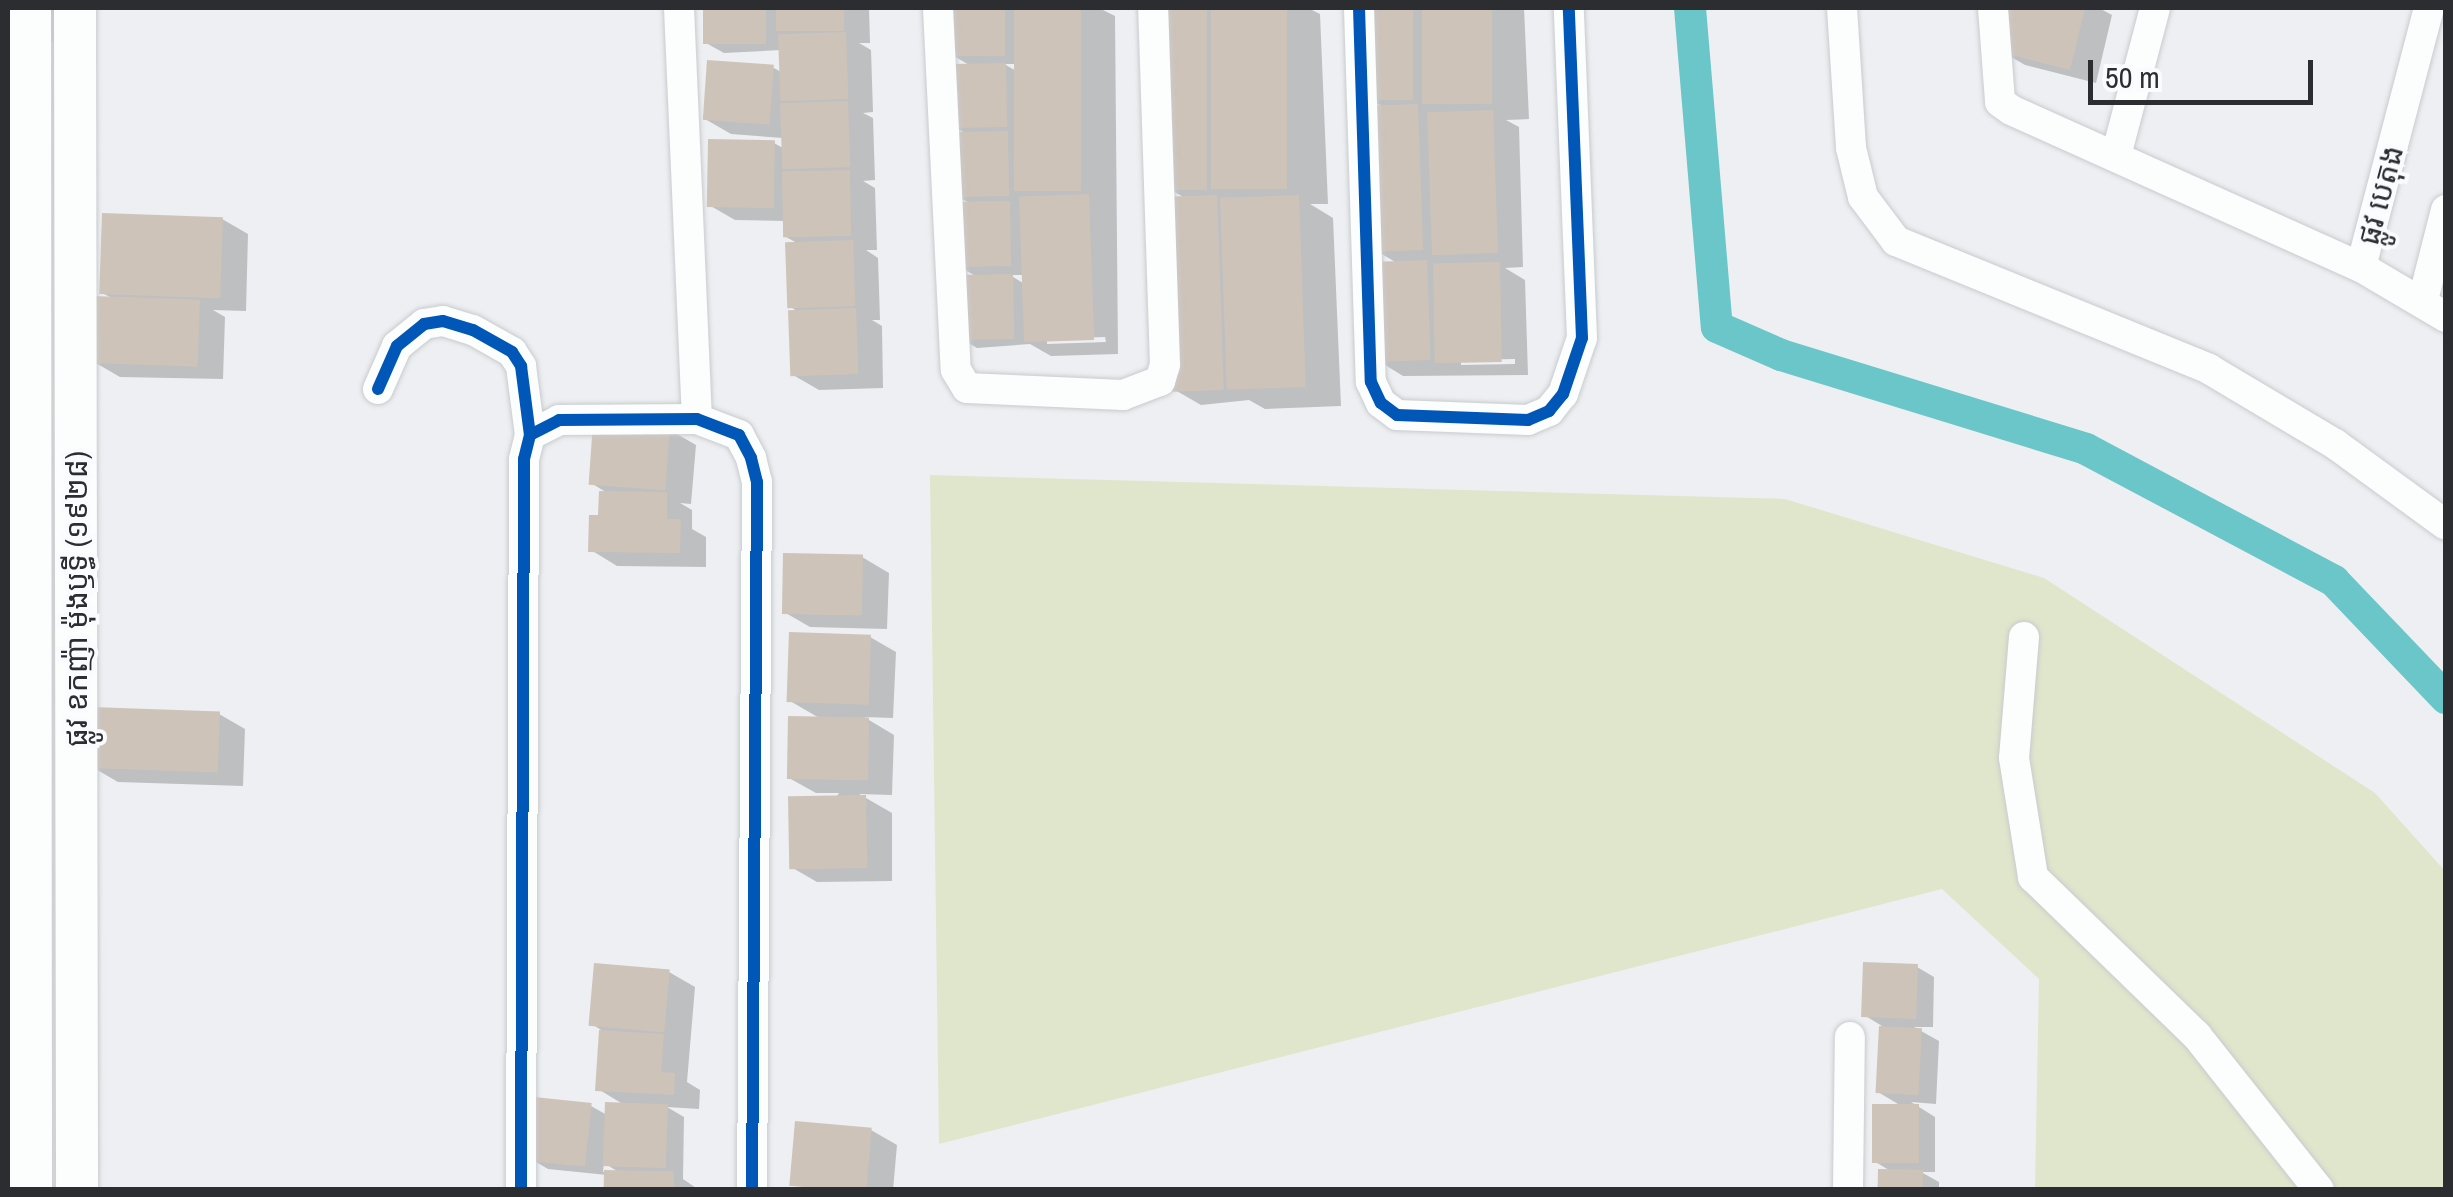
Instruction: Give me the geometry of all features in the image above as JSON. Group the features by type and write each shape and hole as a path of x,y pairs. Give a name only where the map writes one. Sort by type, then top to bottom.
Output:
{"main road":[{"name":"ផ្លូវ ឧកញ៉ា ម៉ុងឫទ្ធី (១៩២៨)","path":"30,8 19,1084 31,1190"},
{"name":"ផ្លូវ ឧកញ៉ា ម៉ុងឫទ្ធី (១៩២៨)","path":"75,8 77,1190"}],"street":[{"path":"679,8 697,418"},
{"path":"938,8 956,370 967,388 1123,395 1160,381 1165,365 1153,8"},
{"path":"1360,8 1371,382 1381,403 1397,415 1528,420 1549,412 1563,394 1582,338 1568,8"},
{"path":"1842,8 1850,148 1863,197 1896,241 2210,369 2336,444 2446,525"},
{"path":"1992,8 2000,102 2117,152 2361,267 2434,309 2446,210"},
{"path":"2117,152 2155,8"},
{"name":"ផ្លូវ បេតុង","path":"2361,267 2428,8"},
{"path":"378,389 397,346 424,324 444,322 473,330 512,352 520,366 530,435 521,1190"},
{"path":"530,435 559,420 697,418 740,435 756,482 752,1190"},
{"path":"2024,637 2014,758 2033,877 2198,1036 2319,1190"},
{"path":"1848,1190 1850,1037"}],"green space":[{"path":"930,475 1785,499 2044,578 2375,793 2445,871 2445,1189 2035,1189 2039,979 1942,889 939,1144"}],"building":[{"path":"8,8 21,8 16,124 8,124"},
{"path":"703,8 766,8 766,44 703,44"},
{"path":"776,8 844,8 844,31 776,31"},
{"path":"949,8 1005,8 1005,56 949,56"},
{"path":"1014,8 1081,8 1081,191 1014,191"},
{"path":"1160,8 1207,8 1207,190 1160,190"},
{"path":"1211,8 1287,8 1287,189 1211,189"},
{"path":"1363,8 1413,8 1413,100 1363,100"},
{"path":"1422,8 1492,8 1492,104 1422,104"},
{"path":"2007,8 2085,8 2070,70 1996,51"},
{"path":"846,32 848,99 780,101 778,34"},
{"path":"707,60 774,65 770,125 703,120"},
{"path":"1006,63 1007,127 951,128 950,64"},
{"path":"848,101 850,167 782,169 780,103"},
{"path":"1418,104 1423,250 1372,252 1367,106"},
{"path":"1493,110 1498,253 1432,255 1427,112"},
{"path":"1008,131 1009,196 953,197 952,132"},
{"path":"708,139 775,140 774,208 707,207"},
{"path":"850,170 851,236 783,237 782,171"},
{"path":"1089,194 1094,340 1024,342 1019,196"},
{"path":"1217,195 1224,390 1173,392 1166,197"},
{"path":"1299,195 1306,387 1227,390 1220,198"},
{"path":"1010,201 1011,266 955,267 954,202"},
{"path":"102,213 223,217 220,298 99,294"},
{"path":"853,240 855,306 787,308 785,242"},
{"path":"1427,260 1430,360 1375,362 1371,262"},
{"path":"1500,262 1502,362 1435,363 1433,263"},
{"path":"1013,274 1014,339 957,340 956,275"},
{"path":"93,296 200,300 198,367 91,363"},
{"path":"856,308 858,374 790,376 788,310"},
{"path":"593,422 670,427 665,490 589,485"},
{"path":"599,491 667,492 667,519 681,519 680,553 588,552 589,515 598,515"},
{"path":"783,553 863,554 862,615 782,614"},
{"path":"789,632 871,635 869,705 787,702"},
{"path":"91,707 220,712 218,772 89,768"},
{"path":"788,716 869,717 868,780 787,779"},
{"path":"866,795 867,868 789,869 788,796"},
{"path":"1863,962 1918,964 1916,1019 1861,1017"},
{"path":"594,963 670,970 664,1032 589,1026"},
{"path":"1879,1026 1922,1028 1918,1095 1875,1093"},
{"path":"599,1030 664,1034 661,1072 675,1073 674,1095 595,1091"},
{"path":"534,1097 592,1103 585,1167 527,1161"},
{"path":"605,1102 668,1104 666,1168 603,1166"},
{"path":"1872,1104 1919,1104 1919,1163 1872,1163"},
{"path":"795,1121 872,1128 866,1190 789,1186"},
{"path":"1878,1169 1923,1170 1923,1190 1878,1190"},
{"path":"604,1170 674,1171 674,1190 604,1190"}],"waterway":[{"path":"1690,8 1717,327 1781,355 2086,449 2334,581 2446,698"}],"cycle path":[{"path":"1359,8 1371,382 1381,403 1397,415 1528,420 1549,411 1563,394 1582,338 1569,8"},
{"path":"378,389 397,346 424,324 443,321 473,330 512,352 521,366 530,435 524,459 521,1190"},
{"path":"530,435 559,420 697,419 739,435 751,458 757,482 752,1190"}]}
